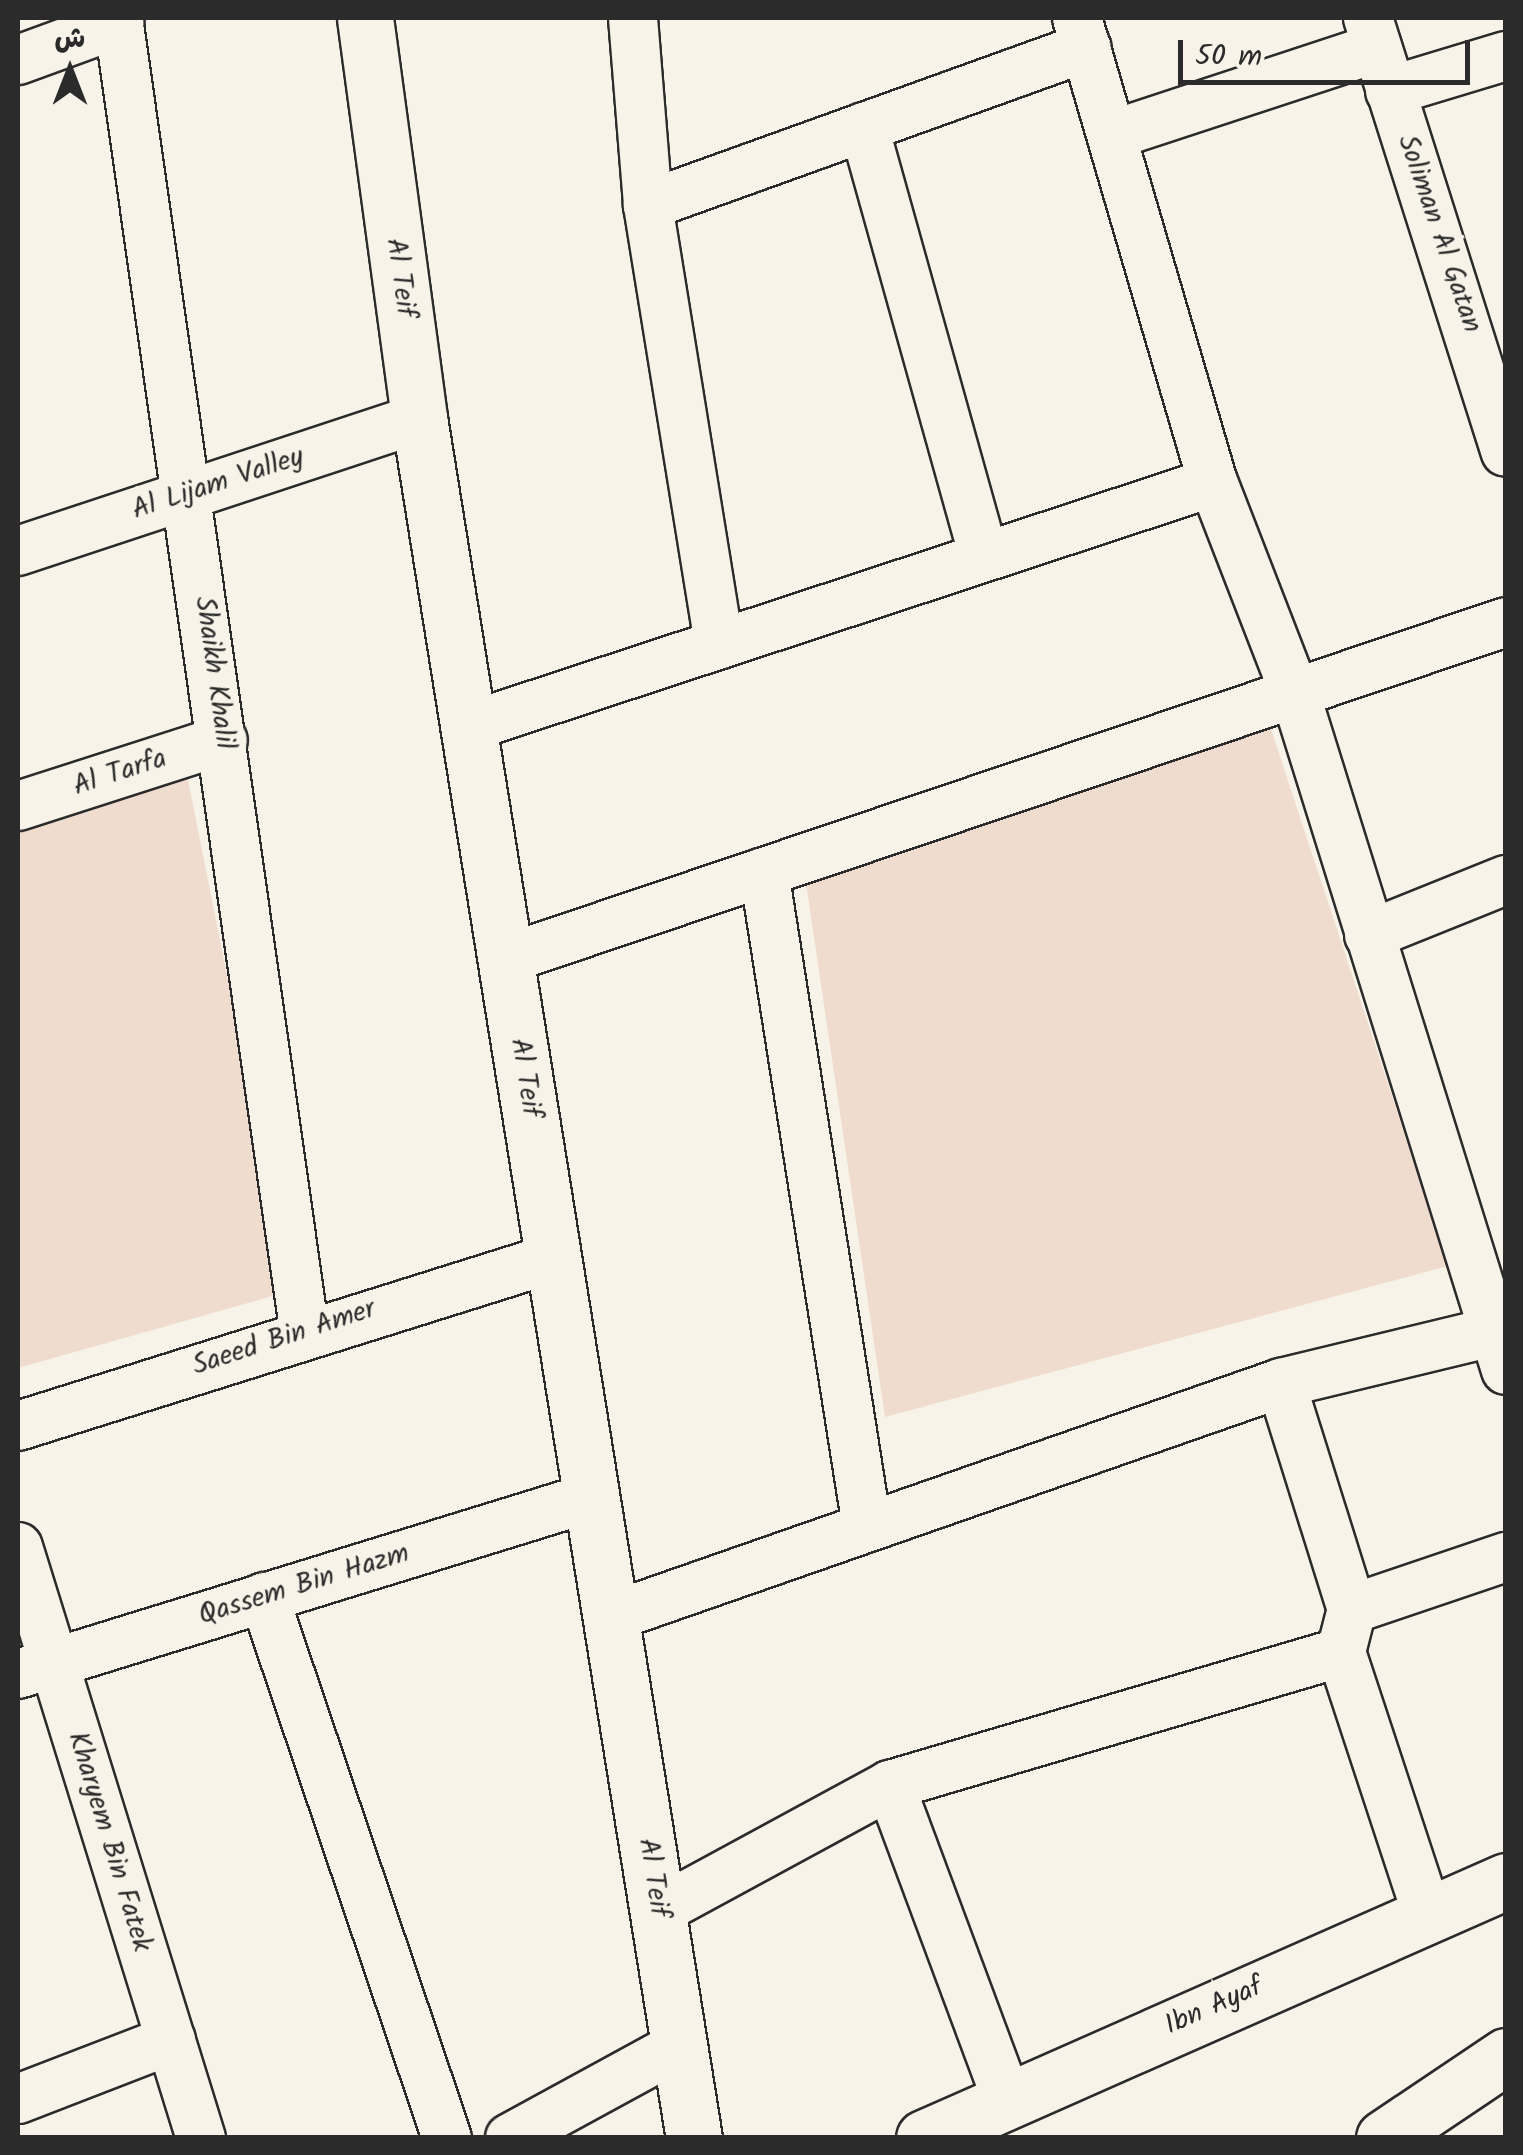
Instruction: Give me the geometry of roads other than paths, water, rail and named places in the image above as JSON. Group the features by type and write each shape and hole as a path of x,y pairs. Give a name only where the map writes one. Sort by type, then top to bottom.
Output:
{"street":[{"name":"Al Teif","path":"365,18 419,418 694,2138"},
{"path":"633,18 648,204 719,644"},
{"path":"18,60 119,20"},
{"name":"Shaikh Khalil","path":"119,20 304,1330"},
{"path":"611,1617 1281,1383 1499,1351 1295,693 1213,482 1082,32 864,127 648,204"},
{"path":"1112,135 1378,52 1506,56"},
{"name":"Soliman Al Gatan","path":"1378,52 1489,325 1506,452"},
{"path":"864,127 984,557"},
{"name":"Al Lijam Valley","path":"18,550 419,418"},
{"path":"468,727 1213,482"},
{"path":"506,960 1506,622"},
{"name":"Al Tarfa","path":"18,806 223,740"},
{"path":"764,872 867,1527"},
{"path":"1369,935 1506,880"},
{"name":"Saeed Bin Amer","path":"18,1426 304,1330 554,1258"},
{"path":"1281,1383 1427,1914"},
{"name":"Qassem Bin Hazm","path":"36,1668 592,1497"},
{"name":"Kharyem Bin Fatek","path":"18,1547 36,1668 171,2040 202,2138"},
{"path":"658,1910 890,1785 1347,1631 1506,1557"},
{"path":"264,1598 448,2138"},
{"path":"890,1785 1007,2099"},
{"name":"Ibn Ayaf","path":"924,2138 1506,1882"},
{"path":"18,2099 171,2040"},
{"path":"510,2138 679,2046"},
{"path":"1384,2138 1506,2056"}]}
